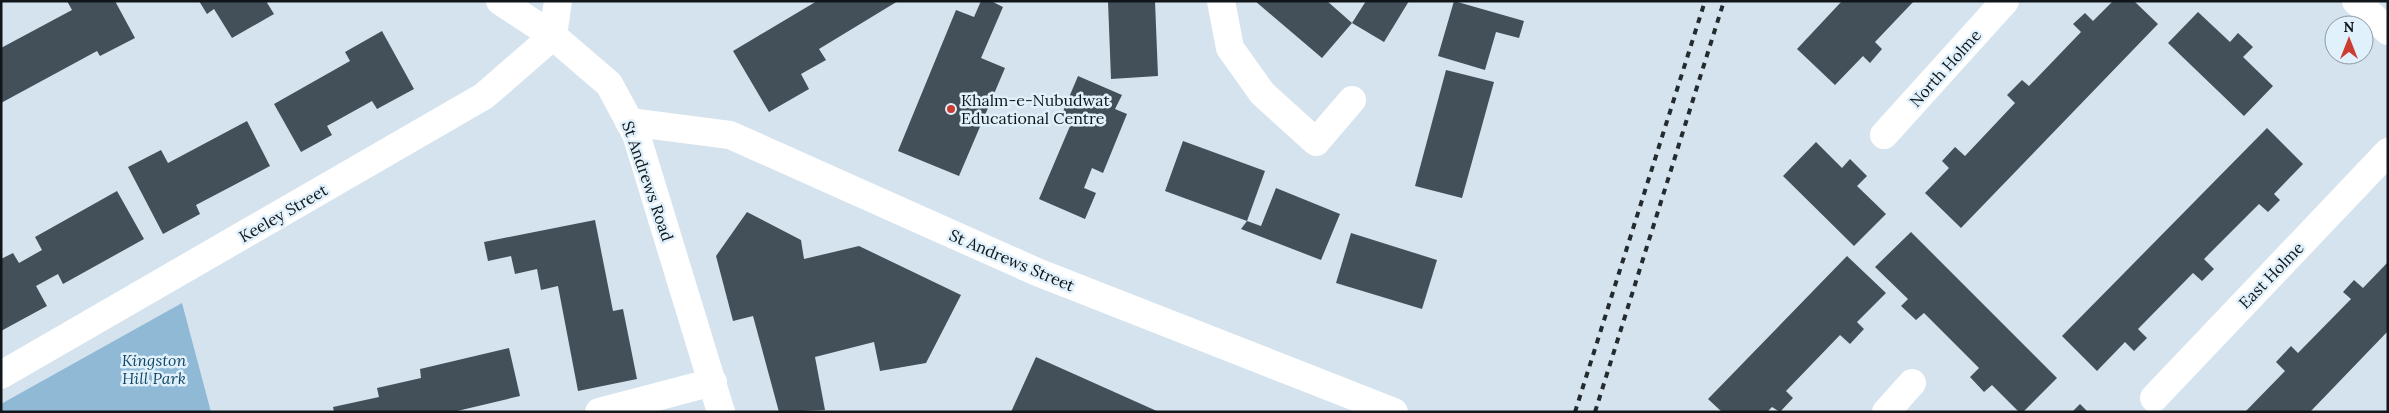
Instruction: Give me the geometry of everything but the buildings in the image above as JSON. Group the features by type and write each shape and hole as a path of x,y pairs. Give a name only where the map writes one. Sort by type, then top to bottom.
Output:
{"street":[{"name":"St Andrews Road","path":"500,1 553,36 609,84 636,134 721,412"},
{"path":"553,36 558,1"},
{"path":"1222,1 1230,48 1262,93 1316,142 1352,100"},
{"name":"North Holme","path":"1884,135 2005,1"},
{"path":"2356,1 2384,21"},
{"name":"Keeley Street","path":"1,375 484,96 553,36"},
{"name":"St Andrews Street","path":"629,122 730,135 1037,272 1394,412"},
{"name":"East Holme","path":"2154,398 2388,152"},
{"path":"600,412 713,382"},
{"path":"1886,412 1912,383"}],"green space":[{"name":"Kingston Hill Park","path":"182,303 211,412 1,412 1,404"}],"railway":[{"path":"1575,412 1705,1"},
{"path":"1595,412 1724,1"}],"place":[{"name":"Khalm-e-Nubudwat Educational Centre","path":"951,109"}]}
